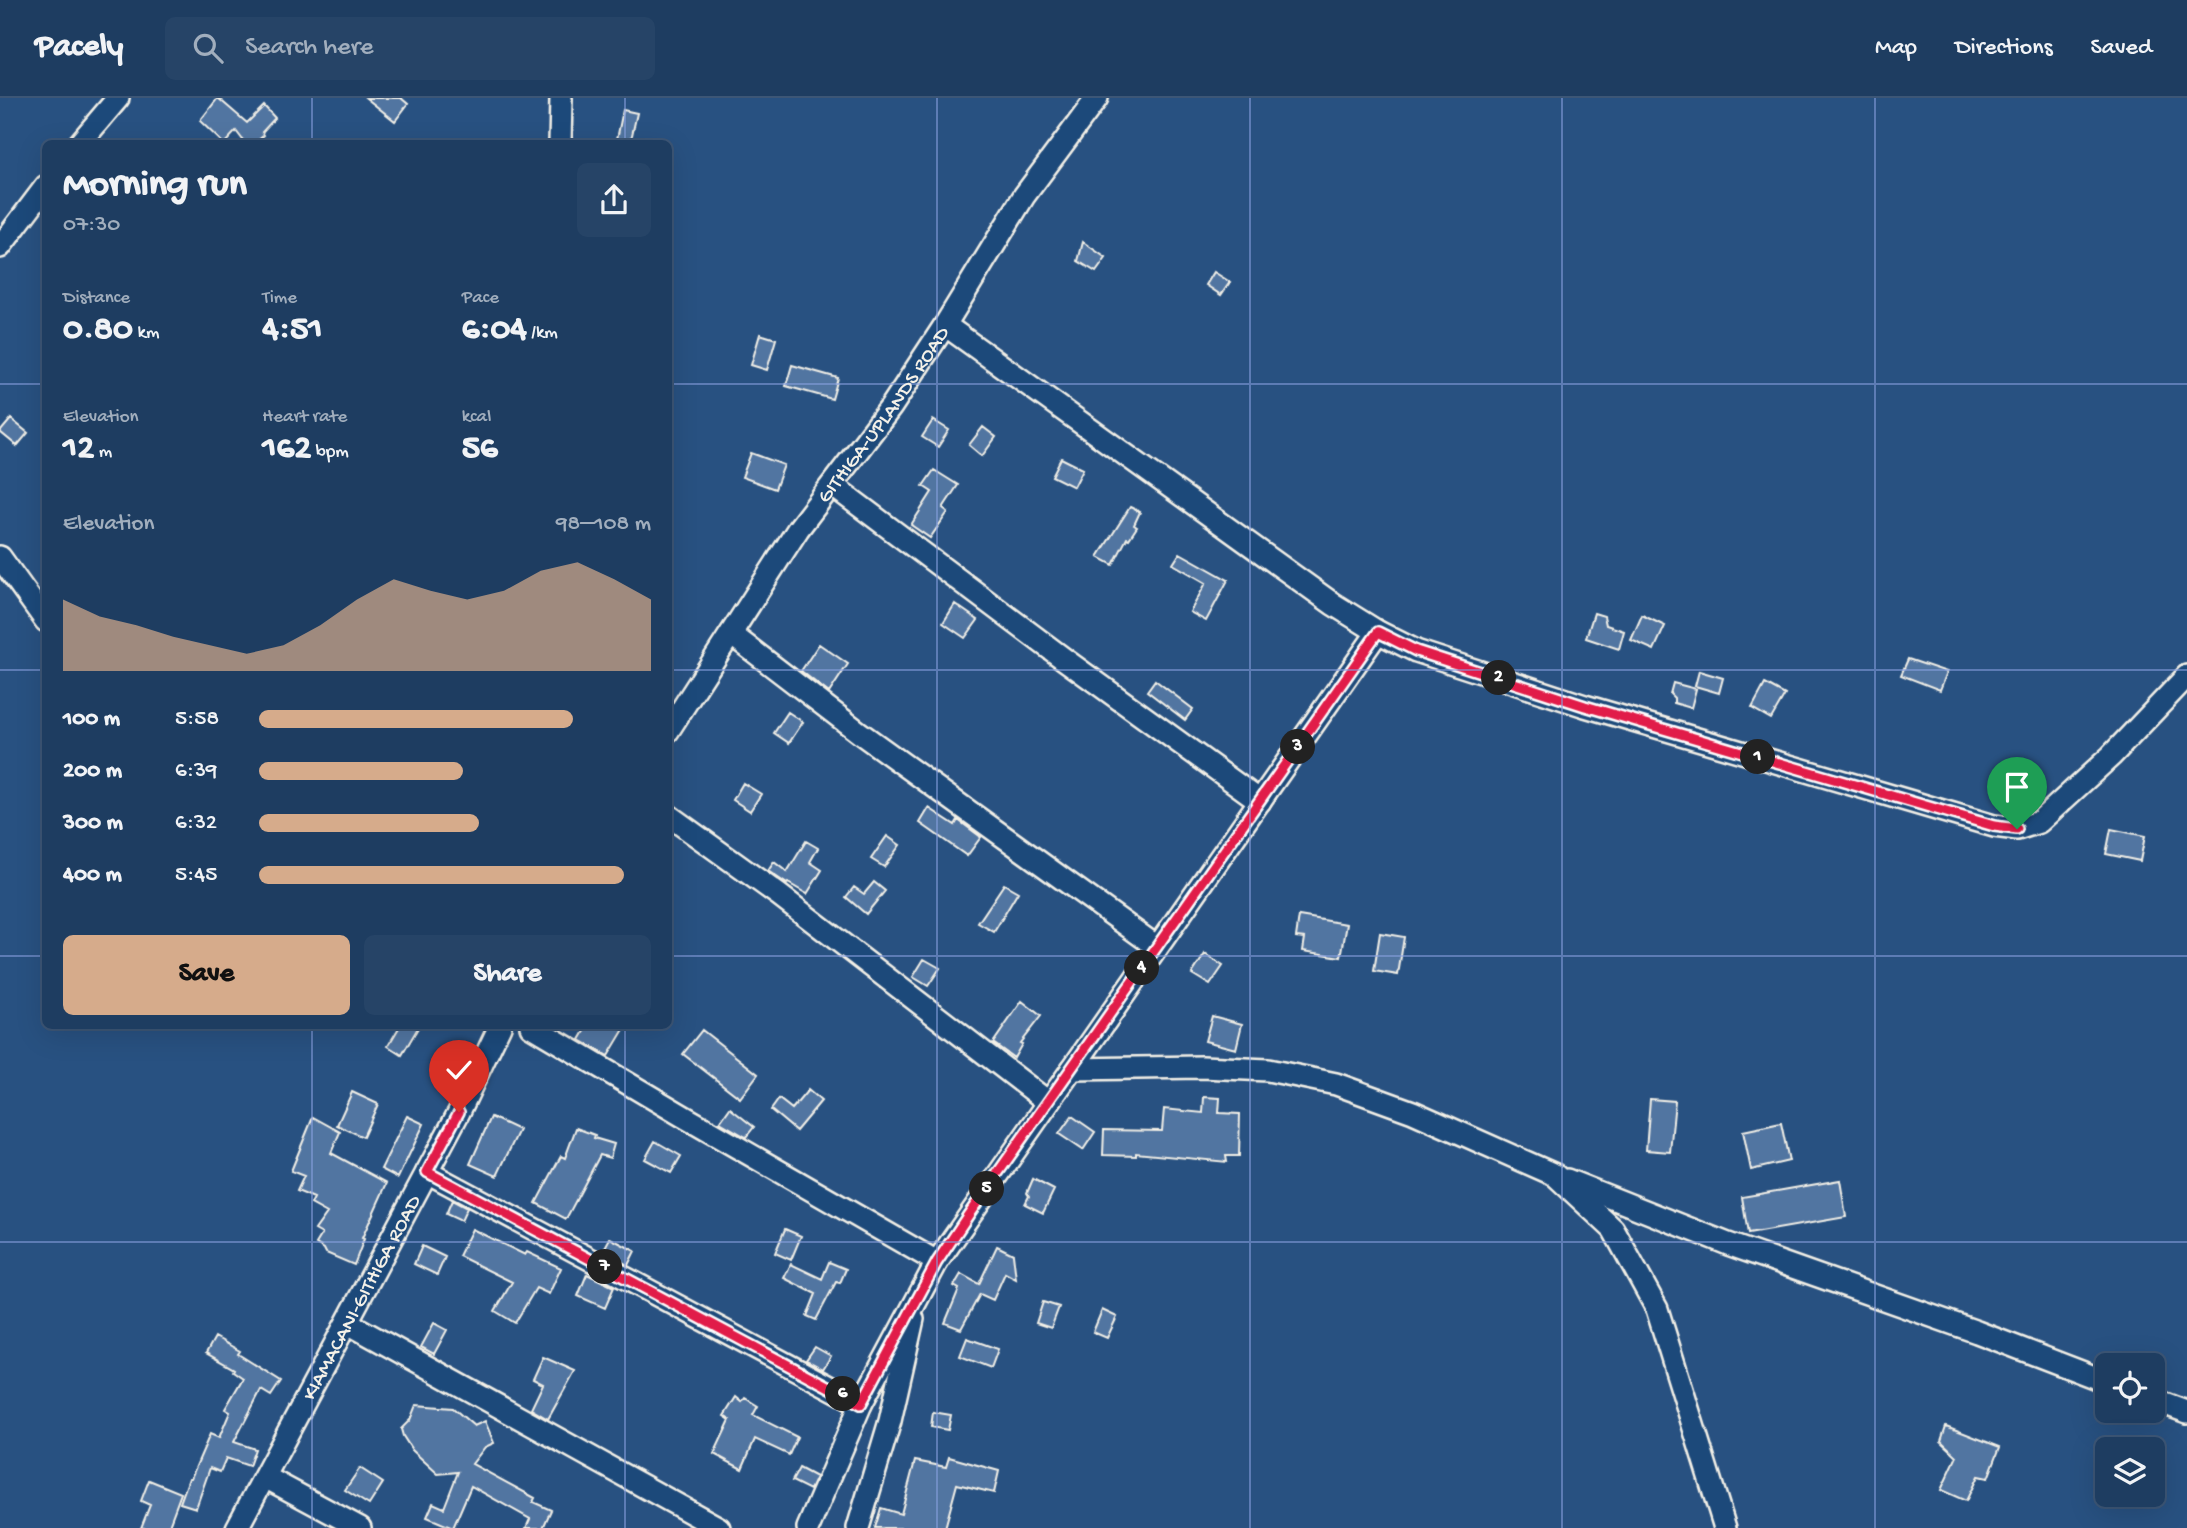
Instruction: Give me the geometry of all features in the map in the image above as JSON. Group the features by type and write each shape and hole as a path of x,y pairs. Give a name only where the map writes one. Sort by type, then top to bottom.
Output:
{"street":[{"path":"82,140 118,98"},
{"path":"560,140 561,98"},
{"name":"GITHIGA-UPLANDS ROAD","path":"672,725 798,529 891,407 1024,197 1097,98"},
{"path":"3,236 42,191"},
{"path":"945,325 1322,596 1378,632 1416,651 1585,706 1994,826 2017,829 2039,822 2111,756 2187,676"},
{"path":"832,485 1064,659 1260,801"},
{"path":"0,556 42,615"},
{"path":"808,1528 861,1404 937,1262 1378,632"},
{"path":"731,634 860,733 1157,947"},
{"path":"672,818 779,895 1048,1102"},
{"name":"KIAMACANI-GITHIGA ROAD","path":"237,1528 459,1112 499,1029"},
{"path":"536,1029 937,1262"},
{"path":"1072,1069 1202,1067 1268,1070 1336,1084 1413,1112 1555,1175 1728,1244 1977,1332 2095,1377"},
{"path":"427,1172 861,1404"},
{"path":"1555,1175 1613,1229 1657,1309 1725,1528"},
{"path":"858,1528 890,1421 917,1299"},
{"path":"348,1323 719,1528"},
{"path":"2165,1404 2187,1412"},
{"path":"265,1476 360,1528"}],"building":[{"path":"218,98 247,123 264,106 275,118 258,140 243,140 236,131 228,140 220,140 200,121"},
{"path":"366,98 401,98 408,104 395,121"},
{"path":"623,110 637,113 631,140 617,140"},
{"path":"1083,242 1106,258 1096,272 1078,261"},
{"path":"1214,272 1230,282 1221,295 1206,285"},
{"path":"760,334 776,339 767,370 751,365"},
{"path":"792,365 838,378 832,399 786,386"},
{"path":"11,419 28,433 17,446 0,432"},
{"path":"933,420 949,430 938,447 922,437"},
{"path":"983,427 996,437 982,456 969,445"},
{"path":"751,453 784,465 775,489 742,477"},
{"path":"1061,458 1083,469 1074,487 1052,476"},
{"path":"934,470 958,485 943,508 948,512 930,538 911,525 932,492 923,486"},
{"path":"1130,507 1140,512 1134,525 1137,527 1129,539 1127,538 1113,565 1098,557"},
{"path":"1180,553 1228,580 1206,621 1190,612 1206,583 1173,564"},
{"path":"955,604 978,620 965,638 943,623"},
{"path":"1594,613 1604,616 1606,625 1624,631 1619,649 1586,638"},
{"path":"1642,615 1665,626 1654,650 1631,640"},
{"path":"819,644 848,664 829,693 801,671"},
{"path":"1908,659 1947,672 1940,690 1901,675"},
{"path":"1699,671 1723,678 1719,693 1695,686"},
{"path":"1155,680 1193,709 1185,720 1147,691"},
{"path":"1673,683 1696,689 1691,708 1674,703 1670,694"},
{"path":"1765,684 1785,695 1771,719 1752,708"},
{"path":"788,712 803,722 789,743 774,733"},
{"path":"743,783 761,794 750,811 733,800"},
{"path":"929,808 955,825 958,820 981,837 967,856 920,823"},
{"path":"2111,829 2145,836 2140,861 2106,854"},
{"path":"887,836 900,845 884,867 871,859"},
{"path":"806,841 818,848 810,862 822,870 807,894 768,871 774,862 787,872"},
{"path":"874,882 885,891 866,914 846,897 854,887 864,894"},
{"path":"1004,884 1018,892 994,932 978,923"},
{"path":"1299,916 1347,924 1341,957 1303,951 1305,938 1296,937"},
{"path":"1380,933 1404,937 1398,975 1374,971"},
{"path":"1205,954 1223,966 1210,985 1192,974"},
{"path":"924,959 940,968 928,986 913,977"},
{"path":"1022,1001 1041,1016 1020,1043 1022,1044 1014,1058 993,1043"},
{"path":"1212,1016 1242,1024 1236,1049 1205,1041"},
{"path":"398,1029 417,1029 402,1055 388,1046"},
{"path":"586,1029 624,1029 608,1056 580,1040"},
{"path":"702,1030 758,1074 740,1098 683,1054"},
{"path":"441,1053 458,1062 449,1082 432,1073"},
{"path":"808,1090 821,1101 796,1131 771,1110 779,1099 792,1109"},
{"path":"352,1092 378,1104 363,1137 337,1125"},
{"path":"1204,1097 1220,1098 1219,1113 1240,1114 1239,1156 1226,1156 1227,1162 1136,1153 1136,1156 1103,1155 1104,1130 1162,1131 1164,1109 1203,1113"},
{"path":"1650,1099 1675,1101 1670,1152 1646,1150"},
{"path":"730,1108 754,1127 746,1137 720,1122"},
{"path":"407,1116 424,1124 398,1178 381,1169"},
{"path":"1072,1116 1095,1132 1083,1150 1059,1134"},
{"path":"313,1117 340,1132 331,1153 387,1183 362,1238 364,1239 354,1265 326,1253 316,1244 322,1234 315,1230 327,1213 311,1204 314,1198 297,1191 304,1176 291,1171"},
{"path":"491,1117 519,1130 497,1176 470,1164"},
{"path":"1781,1123 1789,1161 1751,1170 1743,1131"},
{"path":"576,1128 595,1135 594,1138 614,1144 610,1158 600,1155 566,1219 536,1203 561,1156 565,1158"},
{"path":"655,1141 681,1156 671,1173 645,1159"},
{"path":"1033,1179 1054,1190 1043,1213 1025,1204"},
{"path":"1840,1180 1846,1217 1748,1234 1742,1197"},
{"path":"452,1200 467,1208 461,1221 446,1214"},
{"path":"472,1229 525,1255 527,1252 561,1268 549,1294 536,1288 515,1323 495,1311 512,1282 459,1256"},
{"path":"785,1229 801,1236 791,1260 775,1253"},
{"path":"610,1238 635,1251 628,1265 603,1251"},
{"path":"422,1246 445,1257 437,1275 414,1264"},
{"path":"997,1246 1013,1254 1016,1279 1005,1273 993,1300 980,1294 961,1329 945,1323 959,1289 954,1286 961,1274 979,1284"},
{"path":"829,1262 846,1269 816,1320 807,1316 816,1294 784,1278 791,1264 822,1279"},
{"path":"587,1274 614,1287 605,1308 578,1296"},
{"path":"1043,1302 1059,1307 1051,1328 1036,1323"},
{"path":"1102,1310 1117,1317 1107,1338 1093,1332"},
{"path":"434,1323 447,1330 434,1354 421,1347"},
{"path":"215,1337 240,1351 238,1354 281,1381 271,1396 261,1390 234,1442 255,1449 249,1466 226,1458 220,1472 210,1468 196,1508 180,1503 189,1478 210,1434 219,1438 230,1412 225,1409 243,1378 233,1371 234,1369 206,1353"},
{"path":"967,1338 998,1349 991,1368 960,1356"},
{"path":"815,1347 831,1356 823,1369 806,1360"},
{"path":"543,1357 575,1371 548,1419 531,1409 543,1384 533,1379"},
{"path":"736,1397 742,1402 745,1398 758,1406 753,1415 797,1437 789,1455 755,1439 742,1469 714,1454 730,1420 724,1416"},
{"path":"416,1405 453,1408 474,1426 485,1421 494,1443 485,1447 472,1464 535,1498 533,1502 551,1510 543,1528 526,1528 530,1519 471,1486 453,1528 427,1517 433,1503 444,1508 458,1472 438,1474 412,1450 403,1436 401,1429 410,1420"},
{"path":"933,1412 951,1415 948,1430 931,1427"},
{"path":"1946,1426 2000,1447 1988,1478 1978,1476 1966,1501 1941,1490 1957,1456 1941,1441"},
{"path":"949,1457 999,1471 994,1493 957,1484 945,1528 875,1528 881,1508 901,1514 915,1461 946,1467"},
{"path":"360,1468 383,1483 369,1505 345,1490"},
{"path":"799,1468 816,1477 810,1490 792,1481"},
{"path":"149,1480 181,1493 168,1528 141,1528 150,1505 141,1501"}],"route":[{"path":"459,1112 427,1172 861,1404 937,1262 969,1214 1378,632 1416,651 1585,706 1994,826 2017,829"}]}
